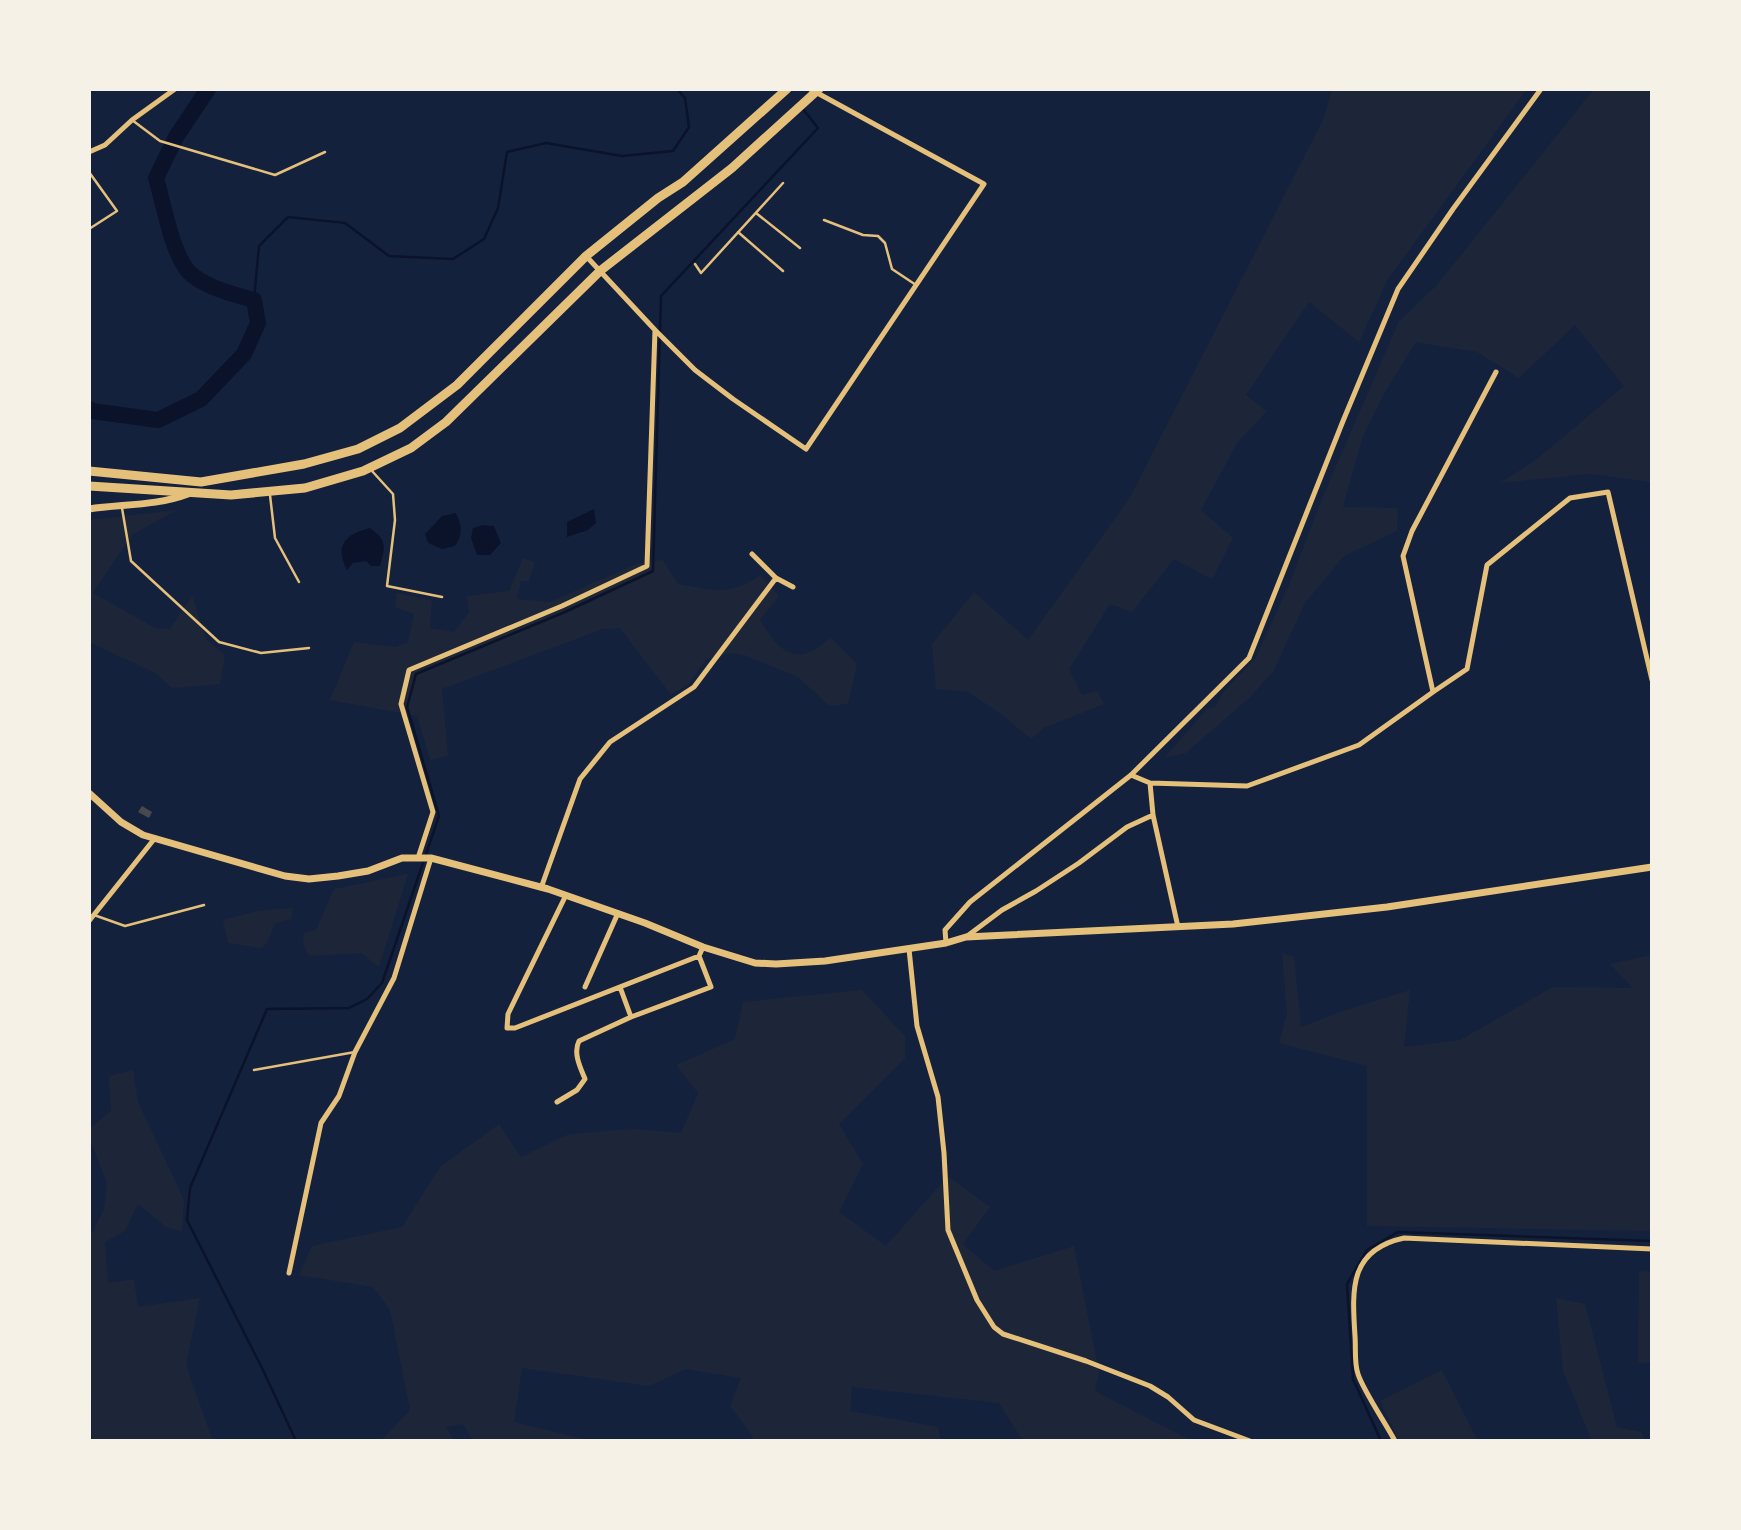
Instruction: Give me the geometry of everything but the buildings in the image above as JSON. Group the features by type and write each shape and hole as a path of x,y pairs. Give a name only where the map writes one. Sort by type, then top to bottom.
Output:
{"main road":[{"path":"89,471 201,482 304,464 348,452 400,428 457,385 586,256 658,198 683,182 787,89"},
{"path":"89,486 231,495 305,488 369,468 411,448 446,422 600,271 732,168 815,90"}],"street":[{"path":"89,152 105,145 132,120 176,89"},
{"path":"946,943 945,930 970,902 1131,775 1249,658 1398,289 1541,89"},
{"path":"586,256 695,370 806,449 984,184 815,90"},
{"path":"289,1273 321,1123 339,1096 355,1052 394,978 424,858 433,812 401,704 409,670 562,606 647,566 658,333"},
{"path":"1433,692 1403,556 1412,531 1496,372"},
{"path":"89,509 154,504 187,494 201,482"},
{"path":"1131,775 1150,783 1247,786 1359,744 1467,669 1487,565 1570,498 1608,492 1652,680"},
{"path":"752,554 776,578 793,587"},
{"path":"541,888 580,779 610,742 694,688 776,578"},
{"path":"1150,783 1153,815 1178,928"},
{"path":"89,793 121,822 143,835 285,876 309,879 368,871 402,858 424,858 566,895 703,947 755,963 776,964 825,961 946,943 966,937 1233,925 1387,907 1652,867"},
{"path":"966,937 1002,910 1079,863 1127,827 1153,815"},
{"path":"91,918 156,838"},
{"path":"566,895 508,1014 507,1028 515,1028 699,956 703,947"},
{"path":"585,987 618,913"},
{"path":"909,948 917,1026 938,1097 948,1230 977,1300 994,1327 1003,1334 1086,1361 1150,1386 1195,1420 1250,1441"},
{"path":"557,1102 577,1090 584,1079 577,1056 576,1047 579,1041 631,1017 711,987 699,956"},
{"path":"620,987 631,1017"},
{"path":"1395,1441 1358,1374 1353,1289 1365,1257 1376,1248 1404,1238 1432,1238 1652,1249"}],"lane":[{"path":"132,120 160,141 275,175 325,152"},
{"path":"89,172 117,211 89,229"},
{"path":"695,264 701,273 783,183"},
{"path":"756,213 800,248"},
{"path":"824,220 863,235 878,236 885,243 892,269 916,285"},
{"path":"738,232 783,271"},
{"path":"369,468 393,494 395,520 387,586 442,597"},
{"path":"270,491 275,538 299,582"},
{"path":"121,505 131,561 219,642 261,653 309,648"},
{"path":"91,918 125,926 204,905"},
{"path":"254,1070 355,1052"}],"shaded area":[{"path":"1332,89 1527,89 1388,279 1359,342 1309,302 1246,395 1267,411 1237,443 1201,510 1233,538 1212,579 1174,559 1132,612 1110,604 1069,669 1082,695 1097,691 1104,704 1044,728 1031,739 968,692 936,689 932,644 974,592 1028,640 1129,499 1324,118"},
{"path":"1594,89 1652,89 1652,482 1590,474 1500,483 1537,459 1624,386 1575,325 1519,378 1477,352 1416,342 1384,394 1362,439 1343,507 1398,508 1397,531 1344,556 1305,603 1273,672 1249,698 1186,753 1164,758 1207,709 1215,707 1222,694 1256,657 1289,585 1323,496 1399,321 1437,285"},
{"path":"594,509 596,523 588,530 567,537 567,522"},
{"path":"177,510 132,535 93,593 155,628 170,629 192,595 206,639 225,655 220,684 172,688 155,673 89,642 89,520"},
{"path":"456,513 461,530 455,546 442,549 428,543 425,534 442,516"},
{"path":"494,526 501,543 490,555 477,555 471,538 473,528"},
{"path":"370,528 384,544 380,566 371,566 366,561 353,563 347,570 342,554 344,542 354,534"},
{"path":"523,558 535,562 529,581 521,581 517,599 550,602 636,564 663,560 678,584 701,588 730,589 760,575 779,596 760,620 779,645 791,653 807,653 831,638 857,664 848,704 829,706 798,677 734,653 706,659 689,684 671,695 620,628 603,629 442,689 448,756 430,760 417,716 330,700 354,642 396,647 408,642 414,614 395,607 397,593 432,600 430,628 454,632 469,612 467,596 509,591"},
{"path":"408,874 379,967 361,953 309,956 303,943 304,933 316,930 334,889"},
{"path":"293,908 291,919 275,923 267,943 261,948 228,943 223,920 258,911"},
{"path":"1282,953 1294,957 1301,1027 1410,990 1404,1047 1460,1040 1553,987 1633,988 1610,964 1652,955 1652,1231 1367,1226 1367,1066 1279,1043 1287,1013"},
{"path":"862,990 905,1036 905,1058 839,1124 863,1164 839,1212 886,1246 948,1176 990,1207 963,1244 994,1271 1074,1246 1099,1372 1095,1391 1192,1441 1023,1441 999,1403 852,1387 850,1411 938,1427 941,1441 753,1441 752,1435 730,1406 741,1378 686,1369 649,1386 522,1368 514,1422 592,1441 473,1441 463,1424 446,1427 454,1441 381,1441 410,1410 390,1310 373,1287 299,1275 312,1246 402,1227 440,1167 499,1124 521,1157 569,1134 634,1129 681,1133 698,1093 676,1065 735,1039 743,1002"},
{"path":"133,1070 138,1102 184,1200 182,1231 166,1227 138,1204 125,1231 105,1242 108,1283 134,1279 138,1307 200,1298 186,1365 213,1441 92,1441 92,1403 89,1393 89,1238 104,1209 107,1184 89,1137 89,1129 111,1111 109,1076"},
{"path":"1639,1271 1652,1272 1652,1362 1638,1363"},
{"path":"1556,1298 1585,1304 1617,1427 1641,1432 1645,1441 1592,1441 1563,1371"},
{"path":"1442,1370 1477,1439 1481,1441 1399,1441 1380,1401"}],"waterway":[{"path":"89,409 158,420 201,399 244,354 258,323 254,300 207,284 185,267 171,236 156,178 176,137 208,89"},
{"path":"254,300 259,246 288,217 345,223 389,256 453,259 484,239 498,208 507,152 546,143 622,156 673,151 689,127 685,98 677,89"},
{"path":"296,1441 187,1220 190,1188 267,1009 349,1008 367,999 382,983 439,816 407,707 416,674 565,612 653,571 661,296 818,128 803,109"},
{"path":"1381,1441 1353,1379 1347,1284 1367,1250 1398,1232 1652,1241"}]}
